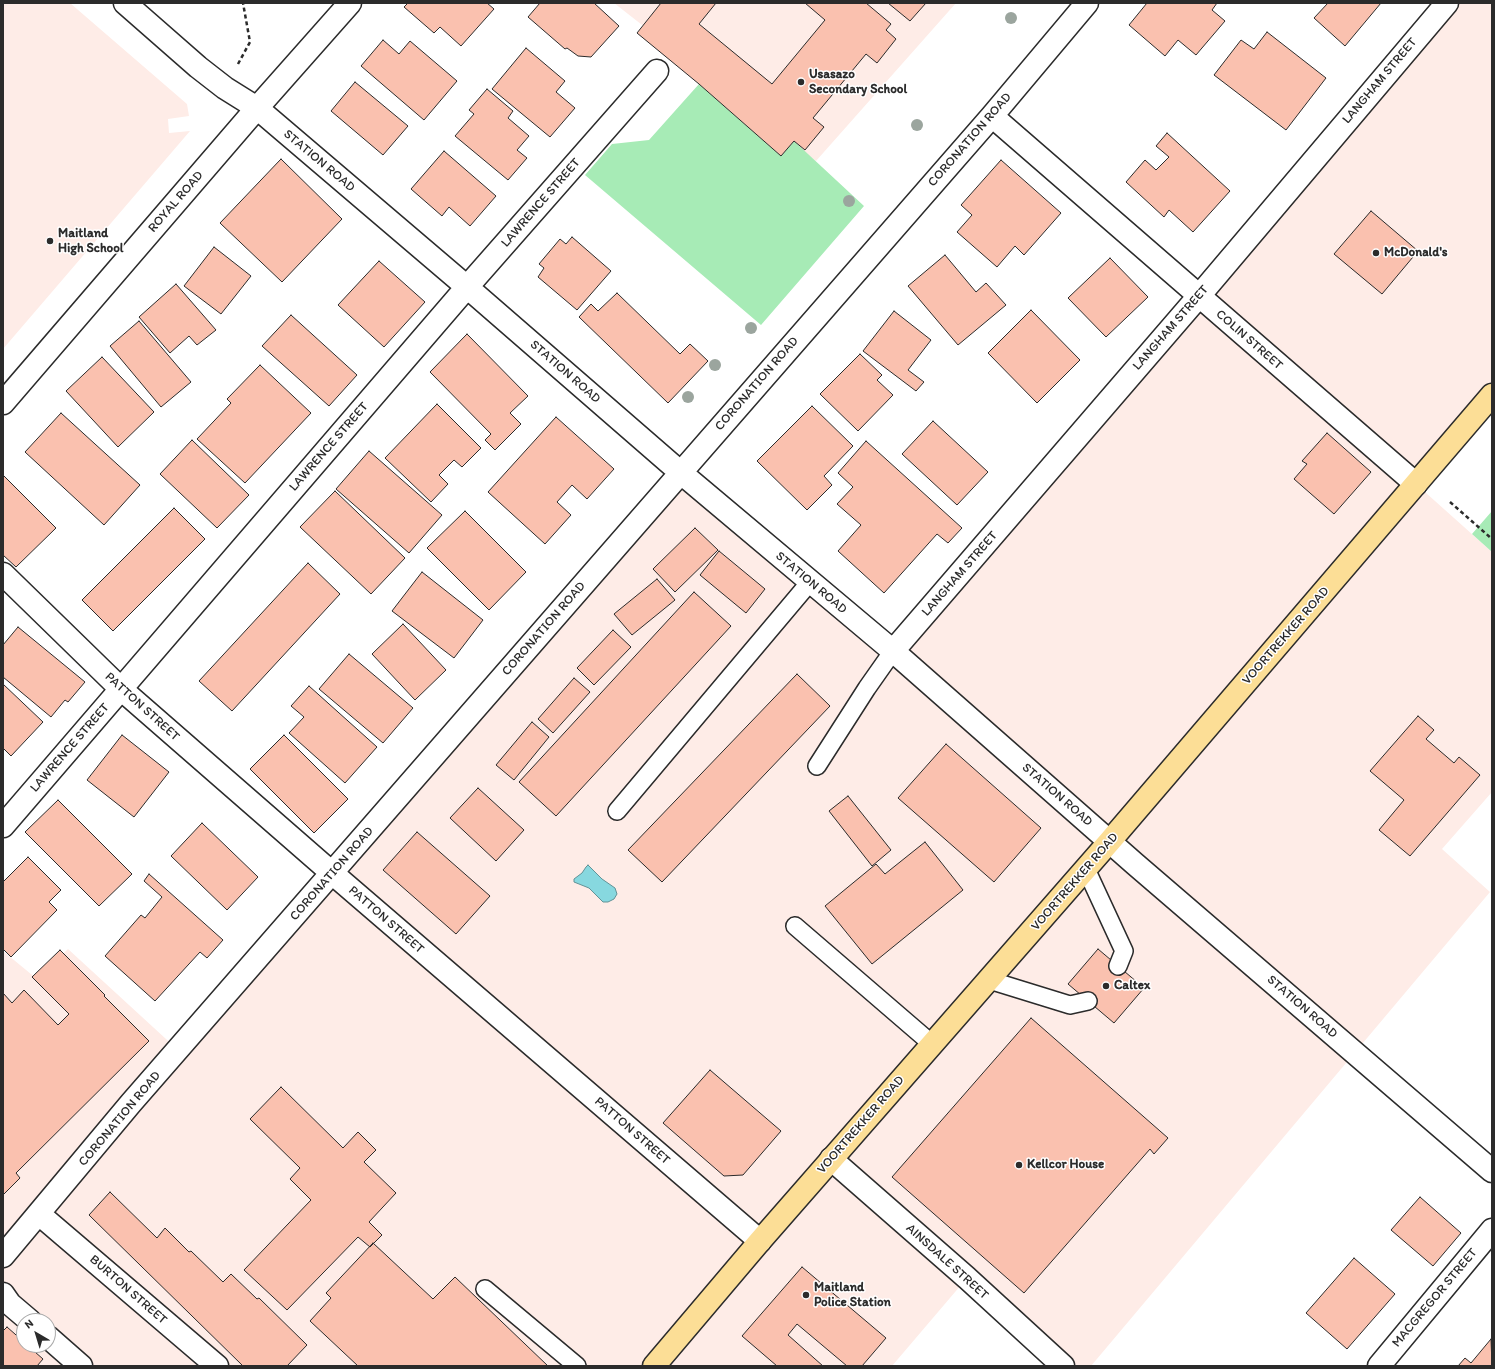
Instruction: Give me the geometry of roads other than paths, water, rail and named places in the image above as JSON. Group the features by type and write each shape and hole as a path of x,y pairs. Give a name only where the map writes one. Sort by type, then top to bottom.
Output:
{"main road":[{"name":"VOORTREKKER ROAD","path":"654,1366 831,1159 1086,869 1492,395"}],"street":[{"name":"STATION ROAD","path":"125,3 198,67 225,88 257,108 467,286 680,472 893,651 1110,841 1492,1171"},
{"name":"ROYAL ROAD","path":"3,403 257,108 350,3"},
{"name":"CORONATION ROAD","path":"3,1256 131,1104 680,472 992,116 1087,3"},
{"name":"LANGHAM STREET","path":"893,651 1447,3"},
{"name":"LAWRENCE STREET","path":"3,826 467,286 657,71"},
{"name":"COLIN STREET","path":"992,116 1416,484"},
{"name":"PATTON STREET","path":"3,574 121,689 332,873 760,1241"},
{"name":"AINSDALE STREET","path":"831,1159 967,1278 1063,1366"},
{"name":"BURTON STREET","path":"39,1214 217,1366"},
{"name":"MACGREGOR STREET","path":"1379,1366 1492,1230"},
{"path":"3,1294 10,1304 21,1313"},
{"path":"56,1344 81,1366"}],"lane":[{"path":"617,811 810,582"},
{"path":"817,766 867,688 893,651"},
{"path":"1086,869 1124,951 1118,966"},
{"path":"795,926 932,1044"},
{"path":"989,980 1070,1005 1088,1001"},
{"path":"485,1289 577,1366"}],"water":[{"path":"588,865 602,879 615,888 617,894 614,899 608,902 603,902 589,888 574,882 574,879 582,873"}],"place":[{"name":"Usasazo Secondary School","path":"801,82"},
{"name":"Maitland High School","path":"50,241"},
{"name":"McDonald's","path":"1376,253"},
{"name":"Caltex","path":"1106,986"},
{"name":"Kellcor House","path":"1019,1165"},
{"name":"Maitland Police Station","path":"806,1295"}]}
